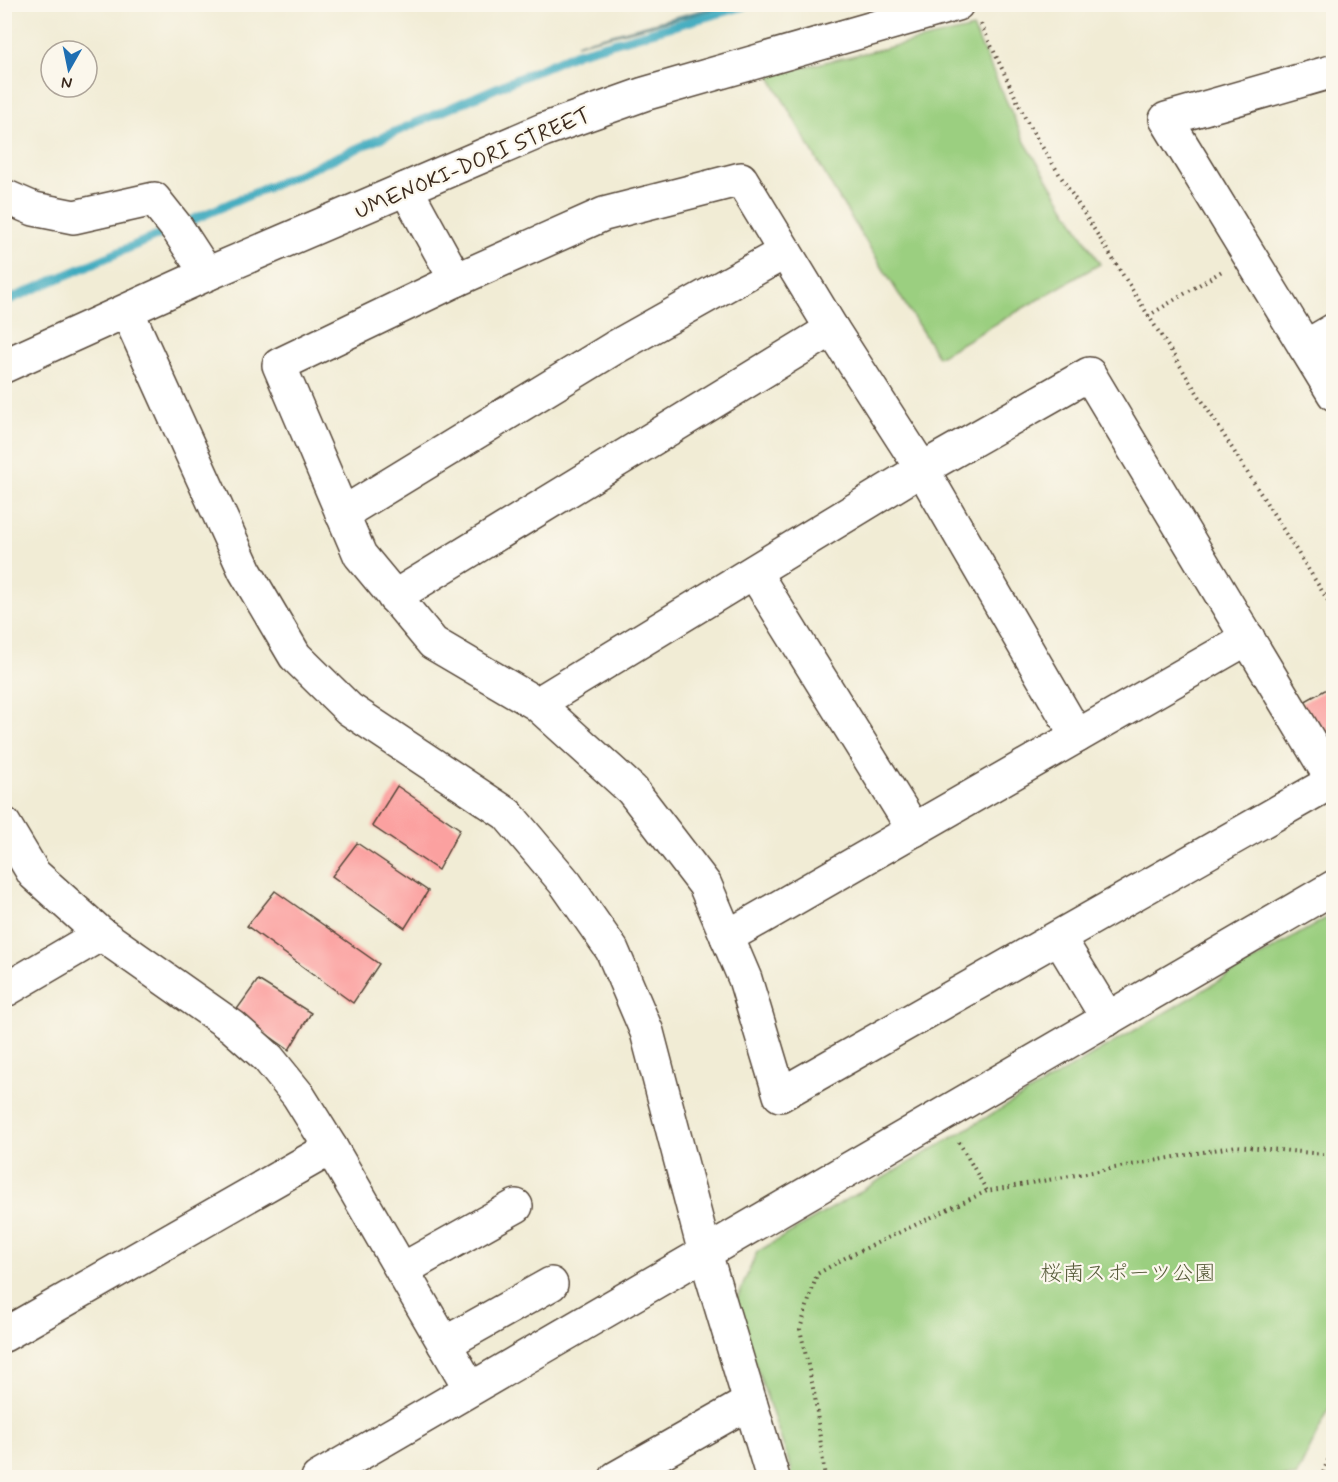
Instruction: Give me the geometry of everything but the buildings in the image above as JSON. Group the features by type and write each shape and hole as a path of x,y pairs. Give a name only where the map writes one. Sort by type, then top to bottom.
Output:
{"street":[{"name":"UMENOKI-DORI STREET","path":"4,366 207,274 543,130 644,94 968,12"},
{"path":"1334,71 1166,119 1334,394"},
{"path":"537,704 922,469 1089,374 1333,780 780,1095 745,979 705,885 632,790 537,704 433,643 394,597 360,555 279,365 456,280 604,214 741,179 832,329 922,469 1077,736"},
{"path":"406,189 456,280"},
{"path":"4,196 34,209 74,217 154,199 170,218 207,274"},
{"path":"342,513 614,348 785,252"},
{"path":"127,311 245,571 295,656 349,709 507,814 566,884 612,950 647,1032 705,1253 772,1478"},
{"path":"394,597 832,329"},
{"path":"1305,347 1334,330"},
{"path":"754,572 914,830"},
{"path":"727,938 1248,639"},
{"path":"4,824 34,874 101,934 232,1027 268,1058 298,1095 331,1148 470,1388"},
{"path":"318,1478 1334,887"},
{"path":"4,991 101,934"},
{"path":"1059,938 1108,1019"},
{"path":"4,1335 331,1148"},
{"path":"402,1270 516,1206"},
{"path":"444,1344 551,1284"},
{"path":"616,1478 750,1402"}],"path":[{"path":"968,12 1029,126 1334,610"},
{"path":"1148,316 1249,255"},
{"path":"956,1137 987,1191"},
{"path":"825,1478 815,1396 800,1329 817,1274 844,1258 987,1191 1236,1146 1334,1155"},
{"path":"1321,1478 1334,1445"}],"green space":[{"path":"973,28 1026,144 1100,264 938,357 834,190 769,75"},
{"name":"桜南スポーツ公園","path":"1333,914 1333,1401 1296,1477 788,1477 792,1471 735,1304 757,1252"}],"water":[{"path":"720,5 734,5 576,44"}],"waterway":[{"path":"183,224 577,53 752,4"},
{"path":"4,302 170,230"}]}
